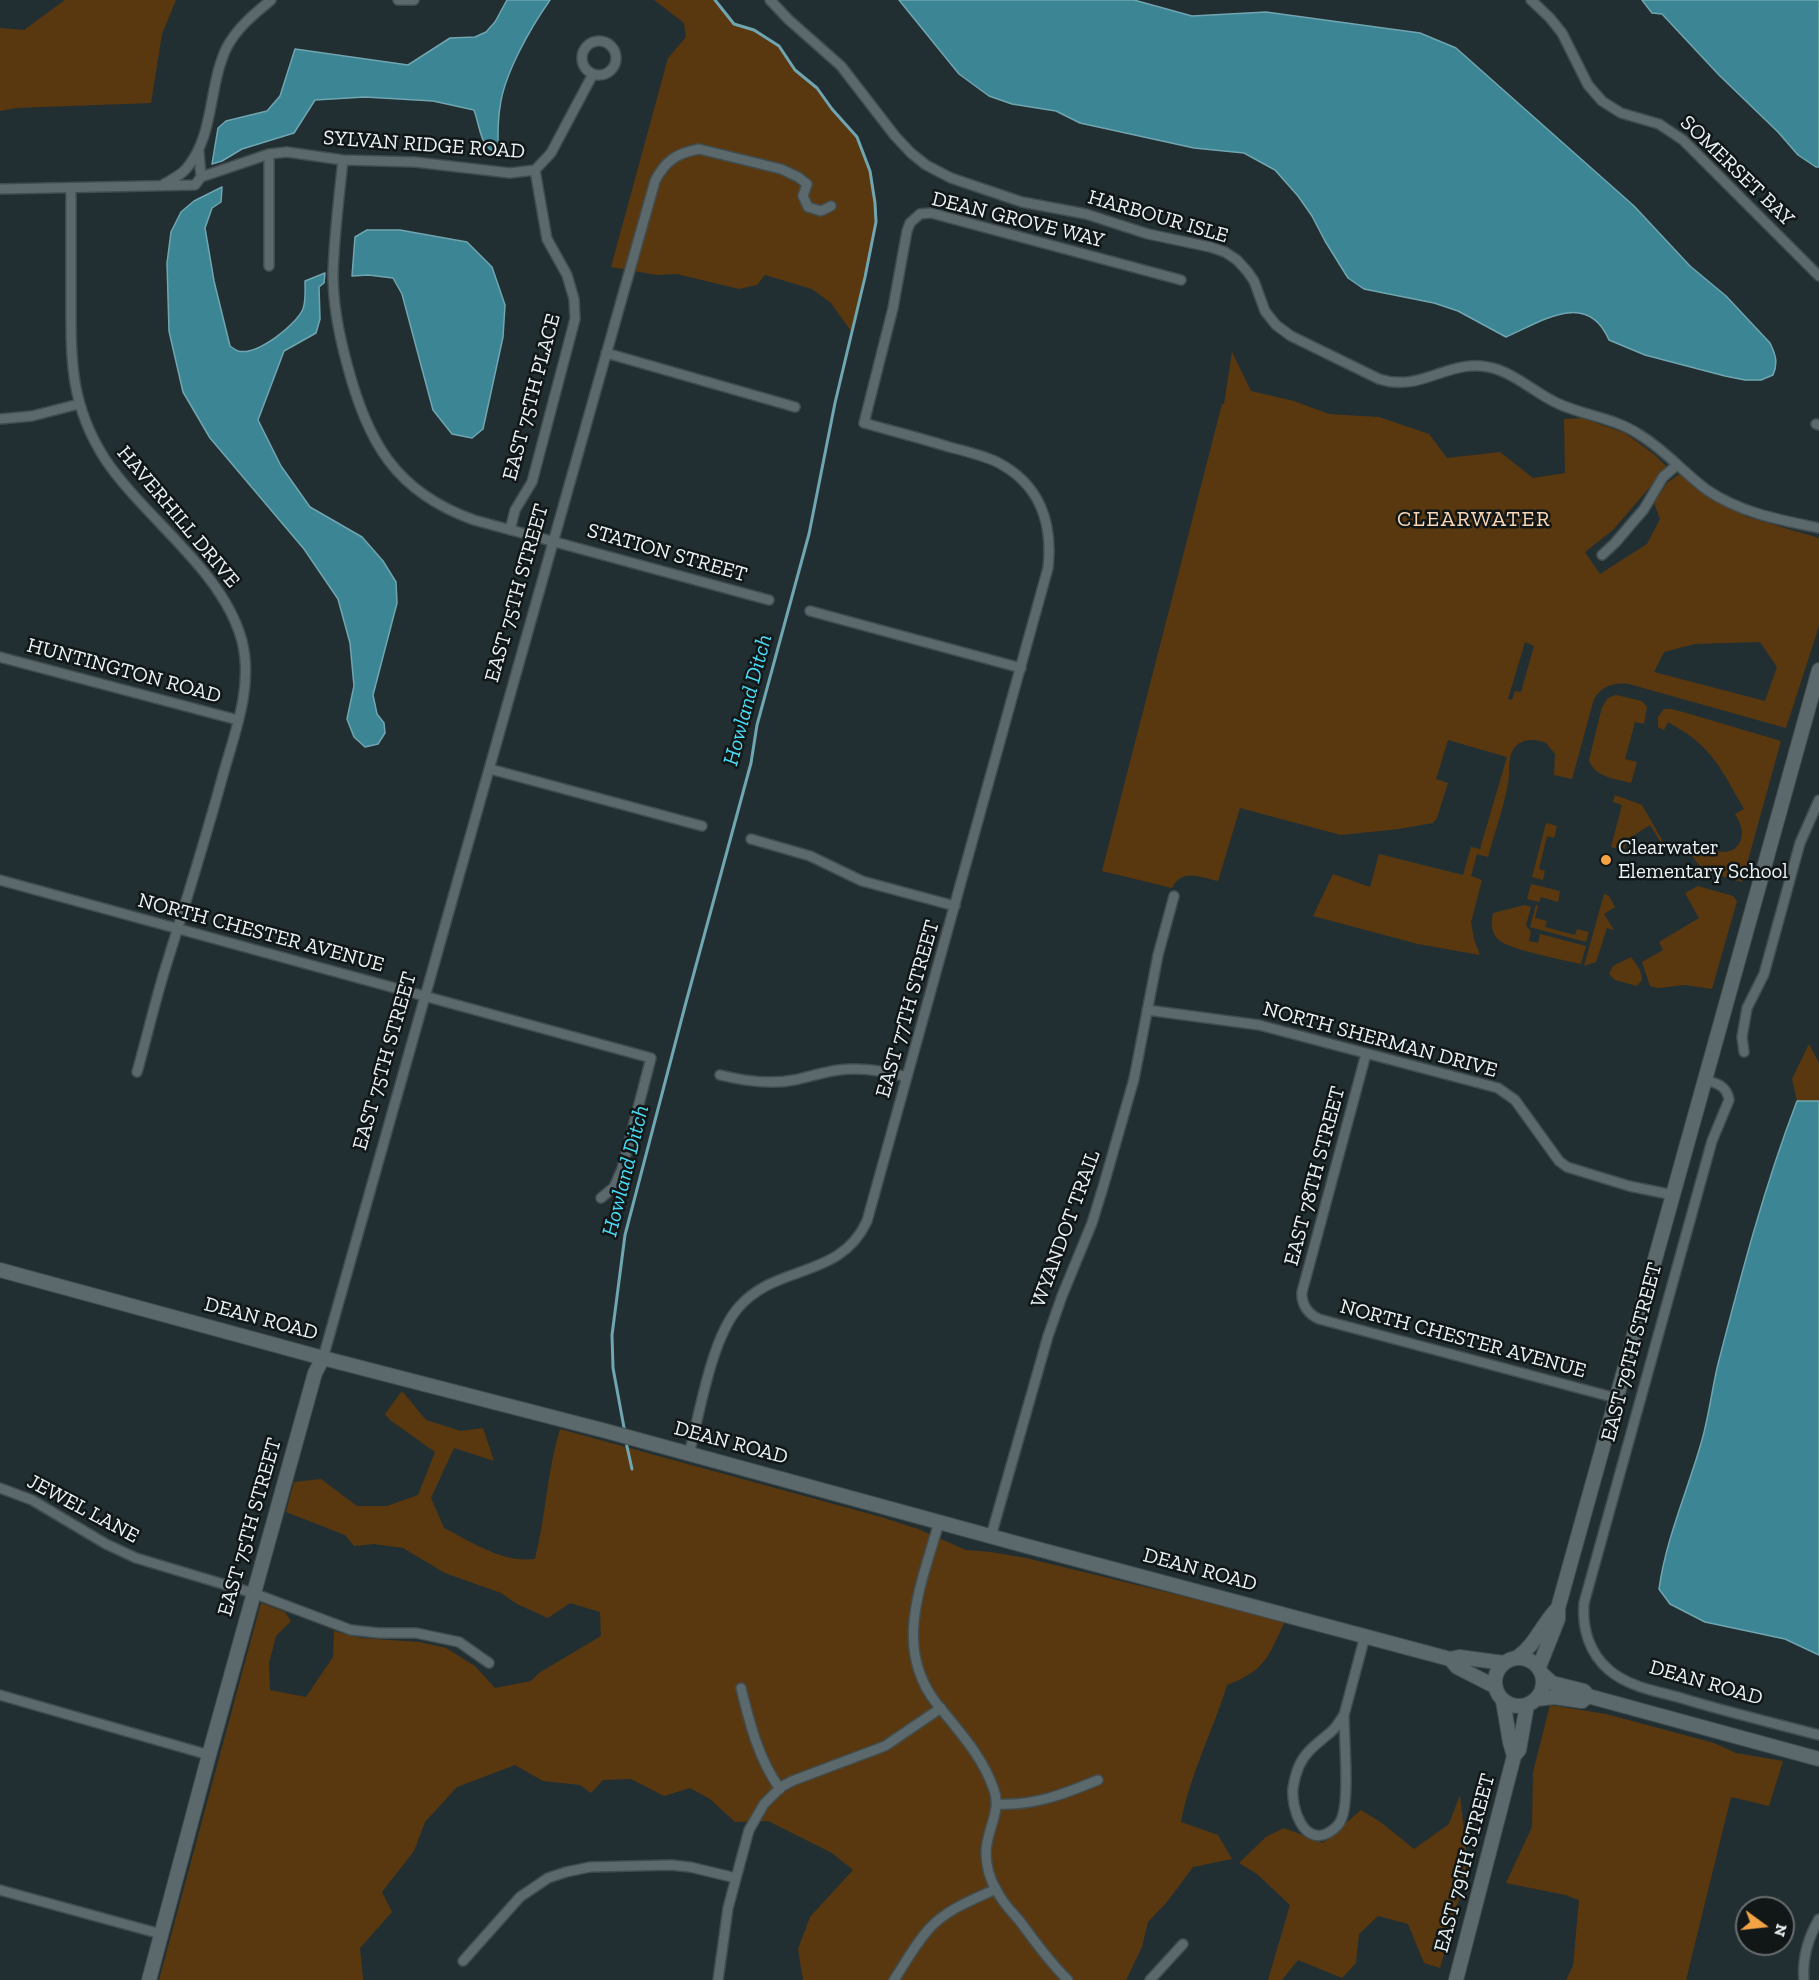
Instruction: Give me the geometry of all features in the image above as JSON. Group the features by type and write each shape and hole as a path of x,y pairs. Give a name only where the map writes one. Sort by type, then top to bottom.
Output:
{"street":[{"path":"201,177 199,152 227,47 242,26 271,0"},
{"path":"398,0 414,0"},
{"name":"HARBOUR ISLE","path":"770,0 781,13 848,73 904,146 918,159 942,174 1028,204 1086,214 1156,237 1220,250 1234,258 1247,271 1254,281 1264,308 1281,329 1379,379 1412,382 1456,368 1470,366 1493,369 1515,378 1558,404 1626,426 1651,442 1706,489 1741,508 1819,528"},
{"name":"SOMERSET BAY","path":"1531,0 1562,33 1588,85 1602,101 1622,113 1659,124 1680,137 1819,276"},
{"name":"SYLVAN RIDGE ROAD","path":"0,189 195,185 201,177 269,154 293,153 343,160 415,162 510,172 536,170 551,153 593,74"},
{"name":"EAST 75TH STREET","path":"149,1980 208,1755 315,1372 323,1358 655,181 673,157 699,149 792,174 807,184 803,196 808,207 821,211 831,206"},
{"path":"164,184 185,171 199,152"},
{"path":"269,154 269,266"},
{"name":"STATION STREET","path":"343,160 334,246 335,305 359,409 390,462 408,481 427,496 464,516 769,600"},
{"name":"EAST 75TH PLACE","path":"510,530 515,510 532,482 575,319 570,282 547,239 536,170"},
{"name":"HAVERHILL DRIVE","path":"71,188 70,346 79,404 90,432 113,470 208,578 228,606 238,629 245,662 244,697 238,720 137,1072"},
{"name":"DEAN GROVE WAY","path":"864,423 893,308 907,231 910,223 920,214 931,213 953,218 1181,280"},
{"path":"606,353 795,407"},
{"path":"0,419 32,416 79,404"},
{"name":"EAST 77TH STREET","path":"688,1454 718,1344 737,1309 764,1287 777,1280 839,1256 860,1235 870,1212 1048,568 1050,551 1048,528 1038,501 1021,478 1010,469 990,459 864,423"},
{"path":"1602,555 1644,509 1664,477 1677,465"},
{"path":"810,611 1020,668"},
{"name":"HUNTINGTON ROAD","path":"0,657 238,720"},
{"name":"EAST 79TH STREET","path":"1540,1671 1558,1619 1558,1608 1819,670"},
{"path":"489,769 702,826"},
{"path":"1744,1052 1742,1037 1748,1008 1764,974 1800,843 1819,800"},
{"path":"751,839 810,856 862,881 955,906"},
{"name":"NORTH CHESTER AVENUE","path":"0,880 651,1058 622,1169 614,1187 601,1198"},
{"name":"WYANDOT TRAIL","path":"991,1536 1048,1336 1092,1223 1104,1184 1134,1079 1158,955 1174,896"},
{"name":"NORTH SHERMAN DRIVE","path":"1147,1010 1259,1025 1501,1090 1515,1100 1559,1161 1567,1167 1629,1186 1673,1194"},
{"name":"EAST 78TH STREET","path":"1305,1308 1302,1292 1366,1054"},
{"path":"720,1075 755,1082 776,1082 838,1070 864,1069 907,1077"},
{"name":"EAST 79TH STREET","path":"1593,1651 1584,1623 1584,1603 1714,1133 1729,1100 1728,1093 1722,1086 1705,1080"},
{"name":"DEAN ROAD","path":"0,1270 323,1358 645,1441 1450,1659 1459,1657 1504,1663"},
{"name":"NORTH CHESTER AVENUE","path":"1305,1308 1319,1319 1616,1398"},
{"name":"JEWEL LANE","path":"0,1488 41,1505 97,1539 127,1554 253,1593 351,1630 416,1633 459,1642 489,1663"},
{"path":"939,1522 915,1610 912,1634 919,1671 927,1689 978,1757 994,1788 996,1814 988,1835 986,1850 990,1875 996,1889 1068,1980"},
{"name":"EAST 79TH STREET","path":"1518,1657 1534,1642 1549,1617 1558,1608"},
{"path":"1344,1715 1335,1728 1307,1753 1295,1779 1293,1788 1297,1814 1304,1828 1316,1836 1334,1830 1343,1813 1346,1796 1344,1715 1365,1636"},
{"name":"DEAN ROAD","path":"1593,1651 1610,1671 1630,1683 1819,1735"},
{"path":"1518,1657 1530,1660 1540,1671 1543,1685 1531,1702 1517,1707 1503,1701 1494,1686 1497,1671 1504,1663 1518,1657"},
{"name":"DEAN ROAD","path":"1450,1659 1457,1667 1494,1686"},
{"name":"DEAN ROAD","path":"1540,1671 1552,1683 1584,1691 1588,1696 1819,1759"},
{"path":"741,1688 754,1739 780,1789"},
{"path":"0,1695 208,1755"},
{"name":"DEAN ROAD","path":"1531,1702 1547,1697 1581,1701 1588,1696"},
{"name":"EAST 79TH STREET","path":"1503,1701 1514,1756"},
{"name":"EAST 79TH STREET","path":"1456,1980 1514,1756 1520,1750 1531,1702"},
{"path":"718,1980 723,1937 736,1878 748,1835 764,1804 780,1789 798,1778 885,1746 941,1708"},
{"path":"997,1804 1044,1800 1098,1780"},
{"path":"463,1961 520,1897 544,1881 566,1872 590,1867 671,1864 736,1878"},
{"path":"894,1980 931,1927 955,1909 996,1889"},
{"path":"0,1890 161,1934"},
{"path":"1804,1980 1805,1953 1812,1930 1819,1919"},
{"path":"1150,1980 1183,1944"}],"shaded area":[{"path":"65,0 176,0 162,34 151,103 16,108 0,111 0,28 24,30"},
{"path":"654,0 715,0 734,24 754,30 779,46 795,70 817,88 857,137 870,171 876,222 851,331 831,303 812,289 765,275 757,285 739,289 677,274 657,275 611,267 668,58 686,37 684,23"},
{"path":"1232,352 1251,391 1294,401 1329,414 1379,417 1429,434 1447,458 1500,452 1533,478 1565,473 1564,419 1582,418 1625,433 1667,467 1613,530 1585,552 1600,574 1647,544 1660,519 1654,503 1667,483 1681,473 1704,493 1747,517 1819,538 1819,626 1786,728 1629,684 1618,684 1604,688 1594,699 1572,779 1554,775 1555,754 1546,743 1530,740 1518,744 1510,756 1506,793 1488,857 1477,854 1471,876 1482,880 1471,922 1480,955 1418,944 1313,916 1333,874 1370,887 1379,854 1463,875 1471,847 1480,849 1507,757 1448,740 1436,779 1448,783 1437,818 1433,823 1341,835 1240,808 1218,881 1198,876 1186,876 1176,882 1172,888 1102,871 1222,404 1224,404","holes":["1525,642 1534,646 1521,692 1515,691 1512,700 1508,699","1760,642 1777,667 1765,701 1654,672 1664,652 1695,644"]},
{"path":"1616,695 1642,701 1647,707 1644,724 1635,722 1625,759 1637,762 1631,783 1601,774 1589,760 1602,707 1608,698"},
{"path":"1664,709 1683,712 1781,741 1742,882 1703,871 1688,850 1703,842 1708,847 1721,852 1733,850 1741,840 1742,832 1735,814 1744,809 1721,769 1705,749 1668,722 1664,730 1658,727 1658,717"},
{"path":"1615,795 1642,805 1665,845 1663,846 1650,825 1628,839 1624,850 1611,847 1622,805 1613,802"},
{"path":"1546,823 1557,826 1554,838 1547,836 1539,869 1545,871 1543,880 1532,877"},
{"path":"1531,884 1560,891 1558,902 1541,897 1539,902 1527,899"},
{"path":"1698,886 1733,896 1737,901 1712,989 1685,985 1658,988 1650,986 1642,962 1663,950 1659,942 1699,918 1685,893"},
{"path":"1604,894 1609,896 1615,907 1604,914 1614,930 1607,928 1596,962 1584,966"},
{"path":"1525,905 1531,907 1526,925 1531,932 1529,941 1538,943 1540,934 1586,946 1581,964 1514,947 1496,937 1492,928 1493,913"},
{"path":"1536,905 1538,906 1535,918 1547,921 1545,927 1575,935 1577,929 1589,932 1586,942 1530,927"},
{"path":"1631,957 1640,970 1642,980 1637,986 1615,980 1609,974 1613,966"},
{"path":"1809,1044 1819,1063 1819,1101 1797,1101 1792,1079"},
{"path":"402,1391 426,1420 461,1431 483,1428 494,1461 454,1448 431,1498 444,1528 499,1555 535,1559 552,1461 560,1429 881,1517 918,1529 966,1550 1026,1558 1285,1621 1269,1653 1258,1668 1227,1685 1185,1804 1181,1822 1218,1835 1232,1859 1193,1867 1167,1902 1148,1922 1142,1947 1126,1980 803,1980 798,1949 810,1917 853,1870 832,1853 768,1821 735,1822 710,1799 690,1788 664,1796 631,1779 603,1780 591,1793 580,1785 543,1781 515,1765 457,1787 425,1822 414,1851 382,1892 392,1912 360,1948 363,1980 159,1980 261,1603 285,1612 291,1621 276,1636 269,1663 270,1690 306,1697 333,1657 334,1631 360,1638 420,1642 446,1648 475,1666 495,1688 531,1681 539,1673 601,1636 600,1612 570,1603 548,1618 517,1604 501,1593 445,1573 403,1548 374,1544 354,1546 345,1535 286,1512 294,1482 321,1479 357,1506 387,1506 418,1495 435,1452 385,1414"},
{"path":"1550,1705 1606,1714 1714,1743 1736,1753 1783,1761 1769,1806 1731,1797 1686,1980 1566,1980 1573,1966 1579,1900 1506,1883 1532,1827 1533,1772"},
{"path":"1460,1795 1468,1865 1440,1968 1424,1963 1408,1924 1378,1916 1359,1934 1356,1963 1342,1978 1298,1960 1282,1980 1268,1980 1290,1905 1257,1874 1239,1863 1266,1837 1284,1828 1323,1843 1361,1810 1382,1823 1414,1849 1449,1824"}],"water":[{"path":"507,0 550,0 519,51 503,94 498,140 508,148 506,156 497,154 486,145 474,110 433,101 365,97 315,100 294,133 242,149 212,164 218,128 226,121 267,111 280,96 295,49 408,65 450,38 475,37 486,32 495,22"},
{"path":"899,0 1134,0 1192,16 1266,12 1420,33 1456,48 1634,206 1690,266 1726,296 1770,343 1776,359 1773,375 1761,380 1745,380 1645,355 1609,340 1600,325 1589,316 1576,313 1548,318 1506,337 1458,311 1434,303 1364,289 1348,278 1312,216 1275,170 1244,153 1194,148 1080,123 1056,111 1012,104 989,96 959,74"},
{"path":"1642,0 1819,0 1819,167 1798,155 1662,14 1652,13"},
{"path":"222,187 221,202 212,208 205,228 214,281 230,346 238,351 246,351 255,349 275,338 293,323 303,309 305,281 325,273 324,283 319,287 320,319 316,333 284,351 258,420 281,466 310,507 362,537 383,561 396,582 397,603 373,695 377,714 384,723 385,733 378,744 365,747 354,737 347,719 354,686 350,643 338,599 304,549 210,438 183,392 169,331 167,263 171,232 181,212 194,201"},
{"path":"367,230 400,230 467,242 492,267 505,305 503,337 483,429 472,438 452,434 433,410 402,294 393,278 352,276 355,237"},
{"path":"1797,1101 1819,1101 1819,1655 1785,1639 1705,1622 1670,1604 1659,1589 1672,1533 1707,1421 1718,1364 1744,1264"}],"waterway":[{"name":"Howland Ditch","path":"625,1433 613,1368 612,1335 625,1235 751,763 757,725 809,534 835,403 876,222 870,171 857,137 817,88 795,70 779,46 754,30 734,24 715,0"},
{"name":"Howland Ditch","path":"626,1442 632,1469"}],"place":[{"name":"Clearwater Elementary School","path":"1606,860"}],"district":[{"name":"CLEARWATER","path":"1474,520"}]}
